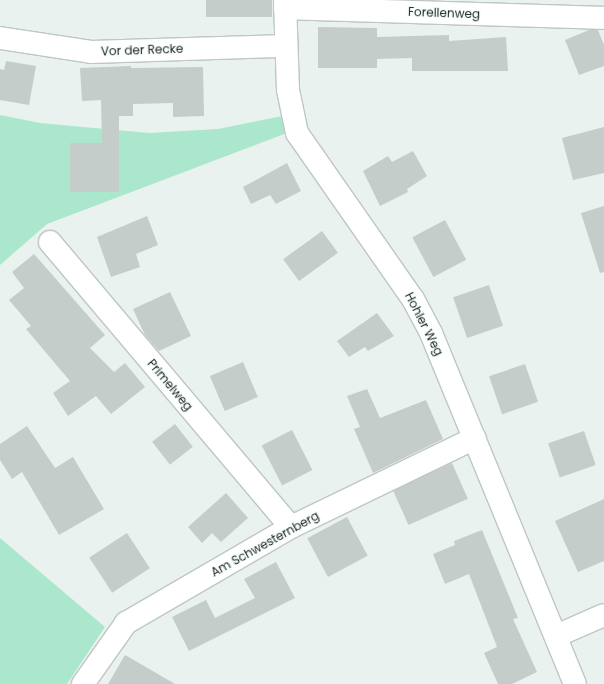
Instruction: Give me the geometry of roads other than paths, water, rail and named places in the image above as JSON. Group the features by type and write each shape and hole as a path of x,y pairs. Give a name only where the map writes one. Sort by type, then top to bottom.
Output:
{"street":[{"name":"Forellenweg","path":"285,4 604,18"},
{"name":"Hohler Weg","path":"285,4 288,90 297,133 413,299 475,438 575,684"},
{"name":"Vor der Recke","path":"0,38 91,52 286,46"},
{"name":"Primelweg","path":"50,242 291,527"},
{"name":"Am Schwesternberg","path":"83,684 126,623 291,527 475,438"},
{"path":"556,636 604,616"}]}
